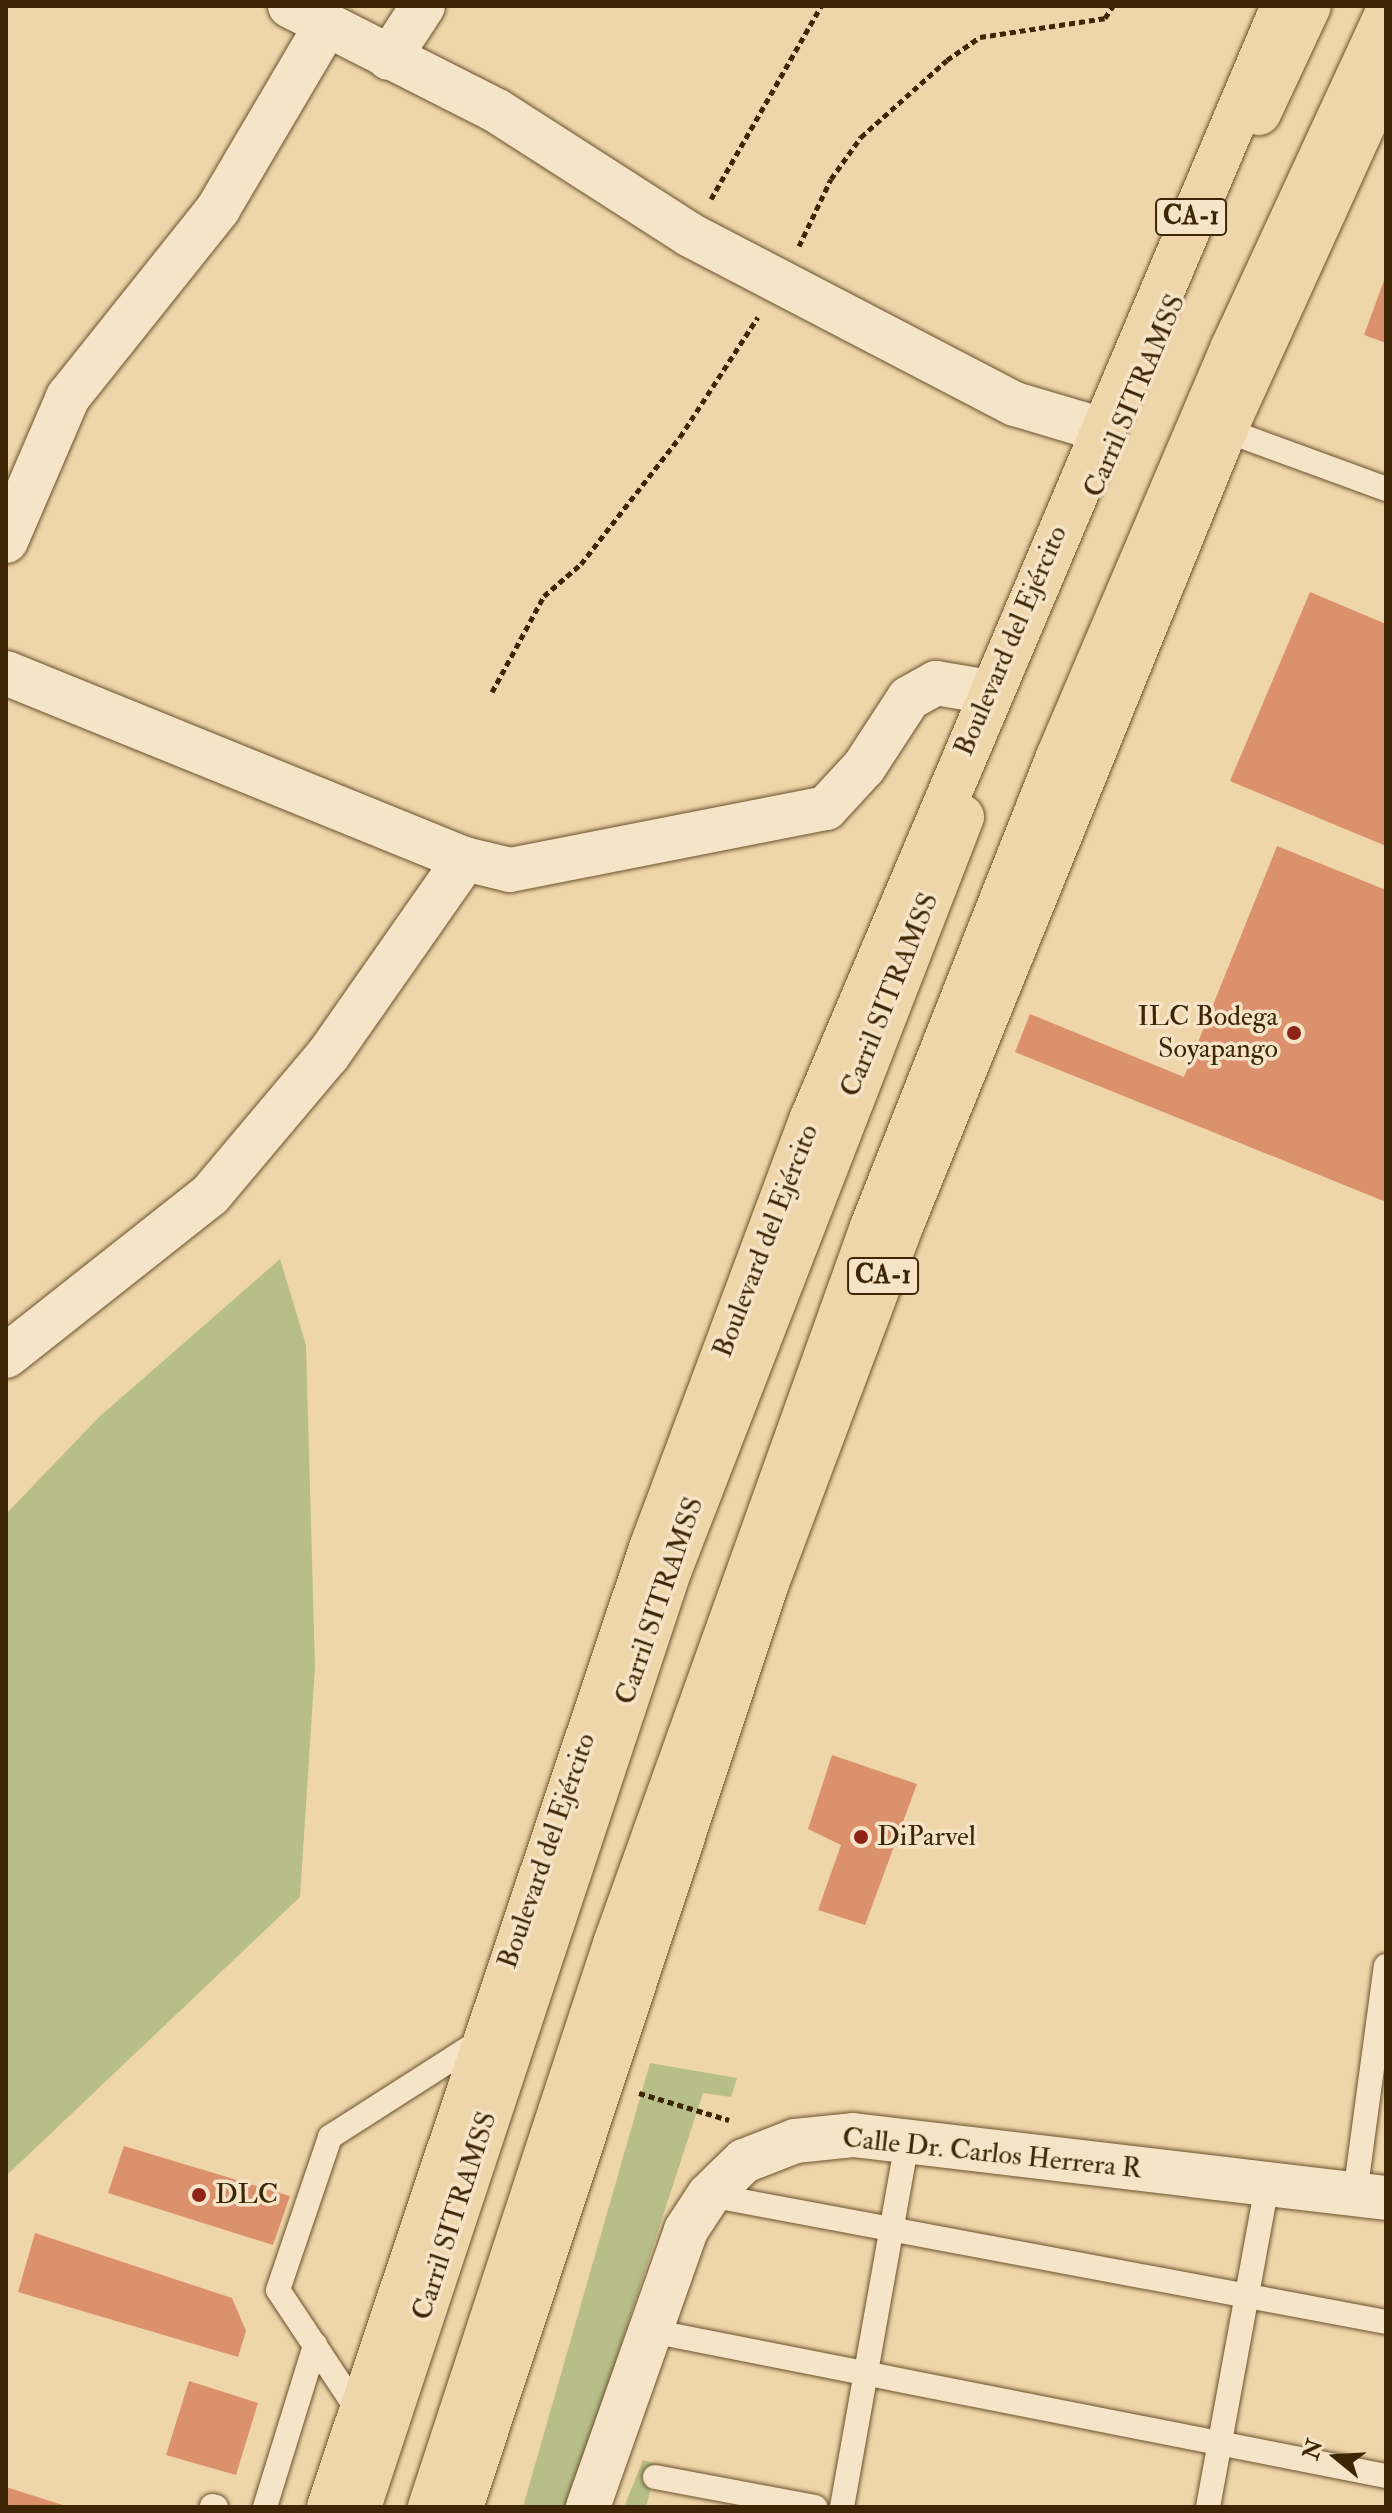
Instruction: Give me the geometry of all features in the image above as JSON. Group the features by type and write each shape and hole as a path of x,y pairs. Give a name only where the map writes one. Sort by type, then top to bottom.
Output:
{"main road":[{"name":"Boulevard del Ejército","path":"329,2507 483,2039 651,1548 773,1222 1099,429 1283,6"},
{"name":"Carril SITRAMSS","path":"359,2507 549,1923 669,1572 852,1087 1128,408 1309,6"},
{"path":"430,2507 615,1944 872,1227 1010,874 1232,349 1386,15"},
{"name":"CA-1","path":"461,2507 598,2080 767,1583 902,1224 1225,430 1386,75"},
{"path":"549,1923 548,1941 572,1966 589,1967 615,1944"},
{"path":"482,2134 506,2117 522,2118 535,2127 546,2155"}],"street":[{"path":"389,58 423,6"},
{"path":"6,541 68,397 218,209 307,16 497,111 690,235 1015,404 1099,429"},
{"path":"6,673 465,859 510,870 826,808 864,767 909,698 936,683 989,692"},
{"path":"6,1356 210,1195 328,1055 465,859"},
{"name":"Calle Dr. Carlos Herrera R","path":"588,2507 686,2230 709,2195 744,2161 795,2141 853,2135 1370,2196"}],"lane":[{"path":"1225,430 1386,489"},
{"path":"1370,2196 1386,1966"},
{"path":"359,2412 278,2290 330,2137 483,2039"},
{"path":"842,2507 907,2142"},
{"path":"1208,2507 1267,2184"},
{"path":"709,2195 1386,2322"},
{"path":"651,2331 1386,2476"},
{"path":"265,2507 315,2345"},
{"path":"655,2477 815,2507"}],"path":[{"path":"690,235 821,6"},
{"path":"492,692 544,596 581,564 680,437 782,281 831,179 861,137 904,94 980,37 1105,18 1113,6"},
{"path":"598,2080 735,2122"}],"green space":[{"path":"280,1259 306,1345 315,1667 300,1897 6,2176 6,1514 99,1417"},
{"path":"650,2063 737,2078 731,2097 703,2093 568,2507 523,2507"},
{"path":"643,2460 657,2464 646,2507 624,2507"}],"building":[{"path":"1386,275 1386,343 1364,335"},
{"path":"1310,592 1386,624 1386,846 1230,781"},
{"name":"ILC Bodega Soyapango","path":"1277,846 1386,890 1386,1202 1015,1052 1030,1014 1184,1077"},
{"name":"DiParvel","path":"832,1755 917,1784 865,1925 818,1910 841,1845 808,1829"},
{"name":"DLC","path":"124,2146 290,2196 273,2245 108,2193"},
{"path":"35,2233 232,2298 246,2331 238,2357 18,2292"},
{"path":"189,2381 258,2403 236,2475 166,2455"},
{"path":"6,2487 66,2506 66,2507 6,2507"}],"place":[{"name":"ILC Bodega Soyapango","path":"1294,1033"},
{"name":"DiParvel","path":"861,1837"},
{"name":"DLC","path":"199,2195"}]}
